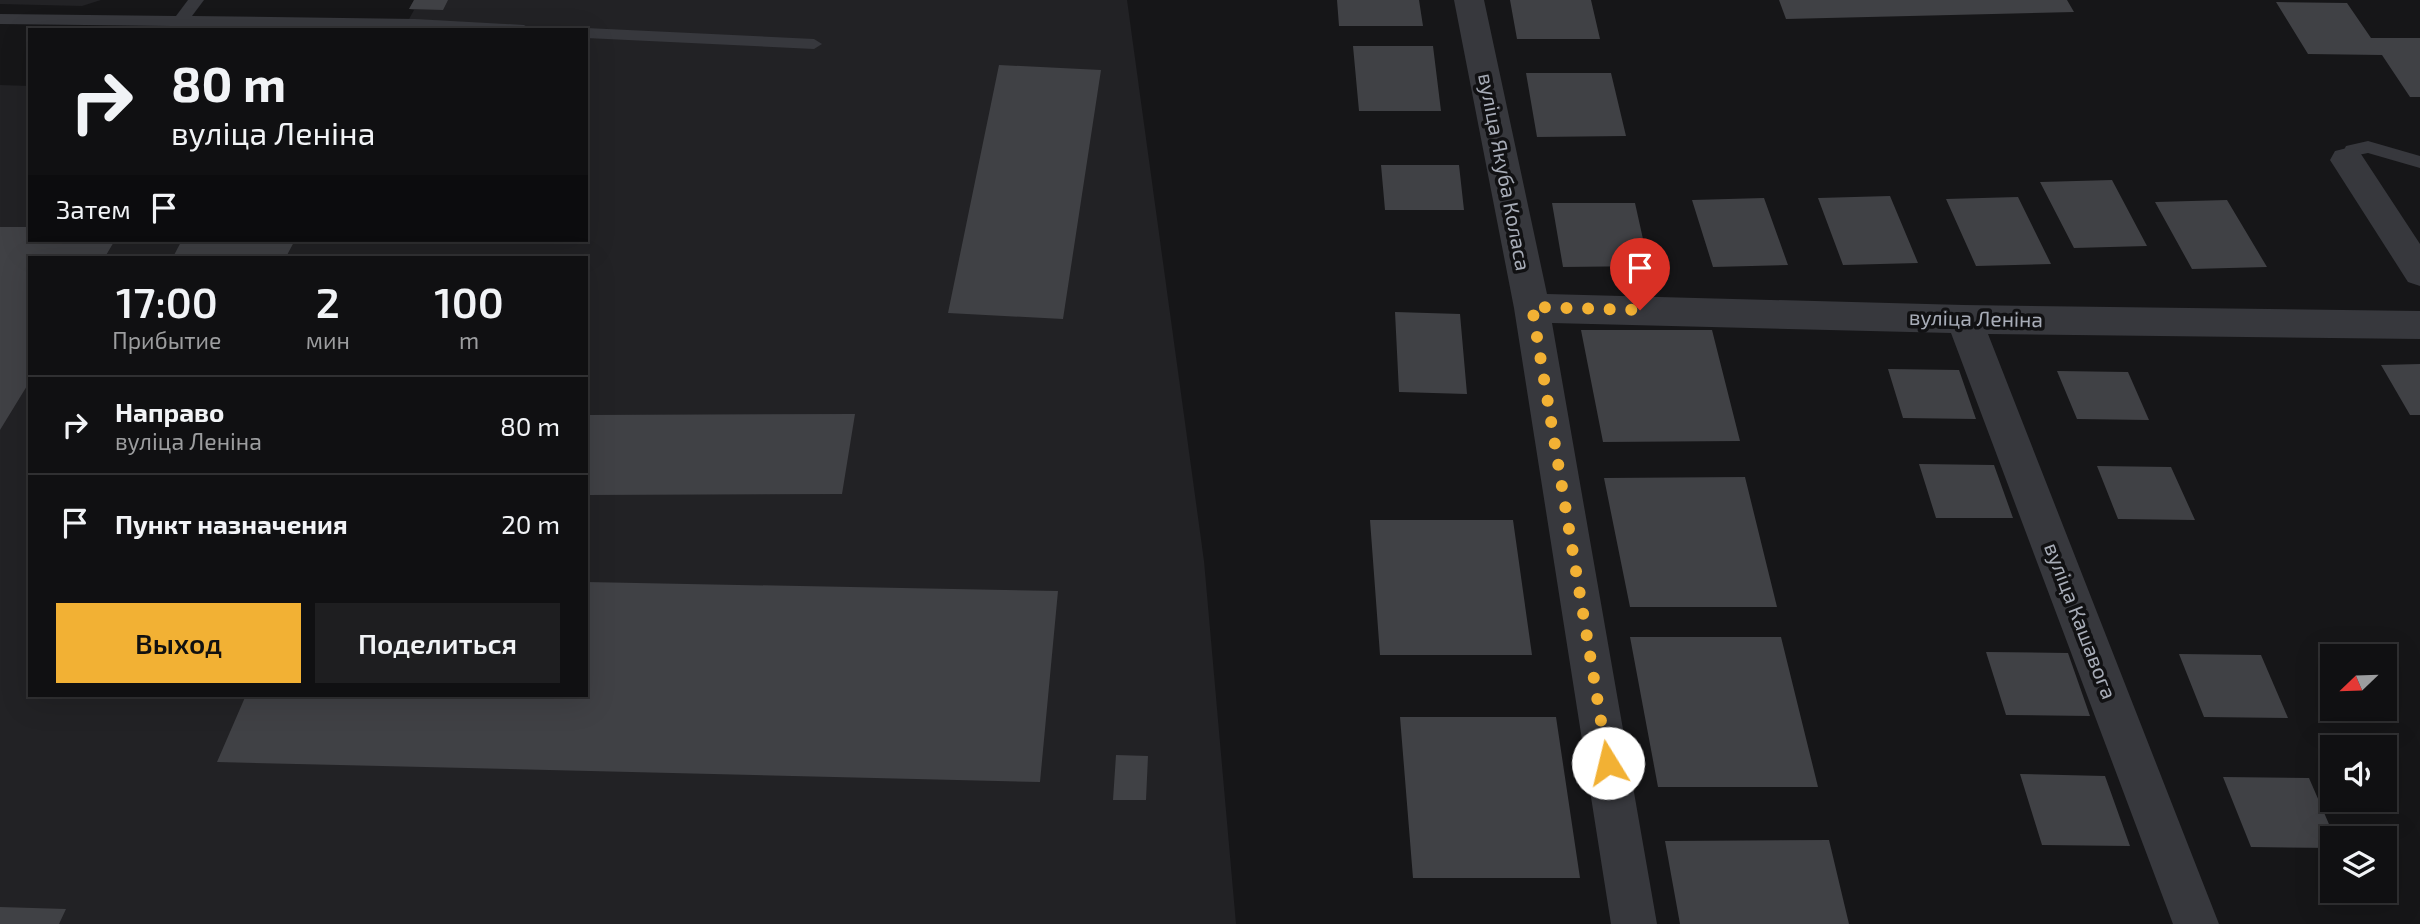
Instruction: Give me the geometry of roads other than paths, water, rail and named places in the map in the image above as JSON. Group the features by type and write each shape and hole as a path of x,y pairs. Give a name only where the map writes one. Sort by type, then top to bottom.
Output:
{"street":[{"name":"вуліца Якуба Коласа","path":"1469,0 1532,307 1634,924"},
{"path":"2347,160 2420,272"},
{"name":"вуліца Леніна","path":"1532,307 1965,319 2420,325"},
{"name":"вуліца Кашавога","path":"1965,319 2196,924"}],"lane":[{"path":"180,22 196,0"},
{"path":"0,19 415,24 488,28"},
{"path":"588,33 814,44"},
{"path":"2347,160 2352,150 2368,147 2420,162"}]}
